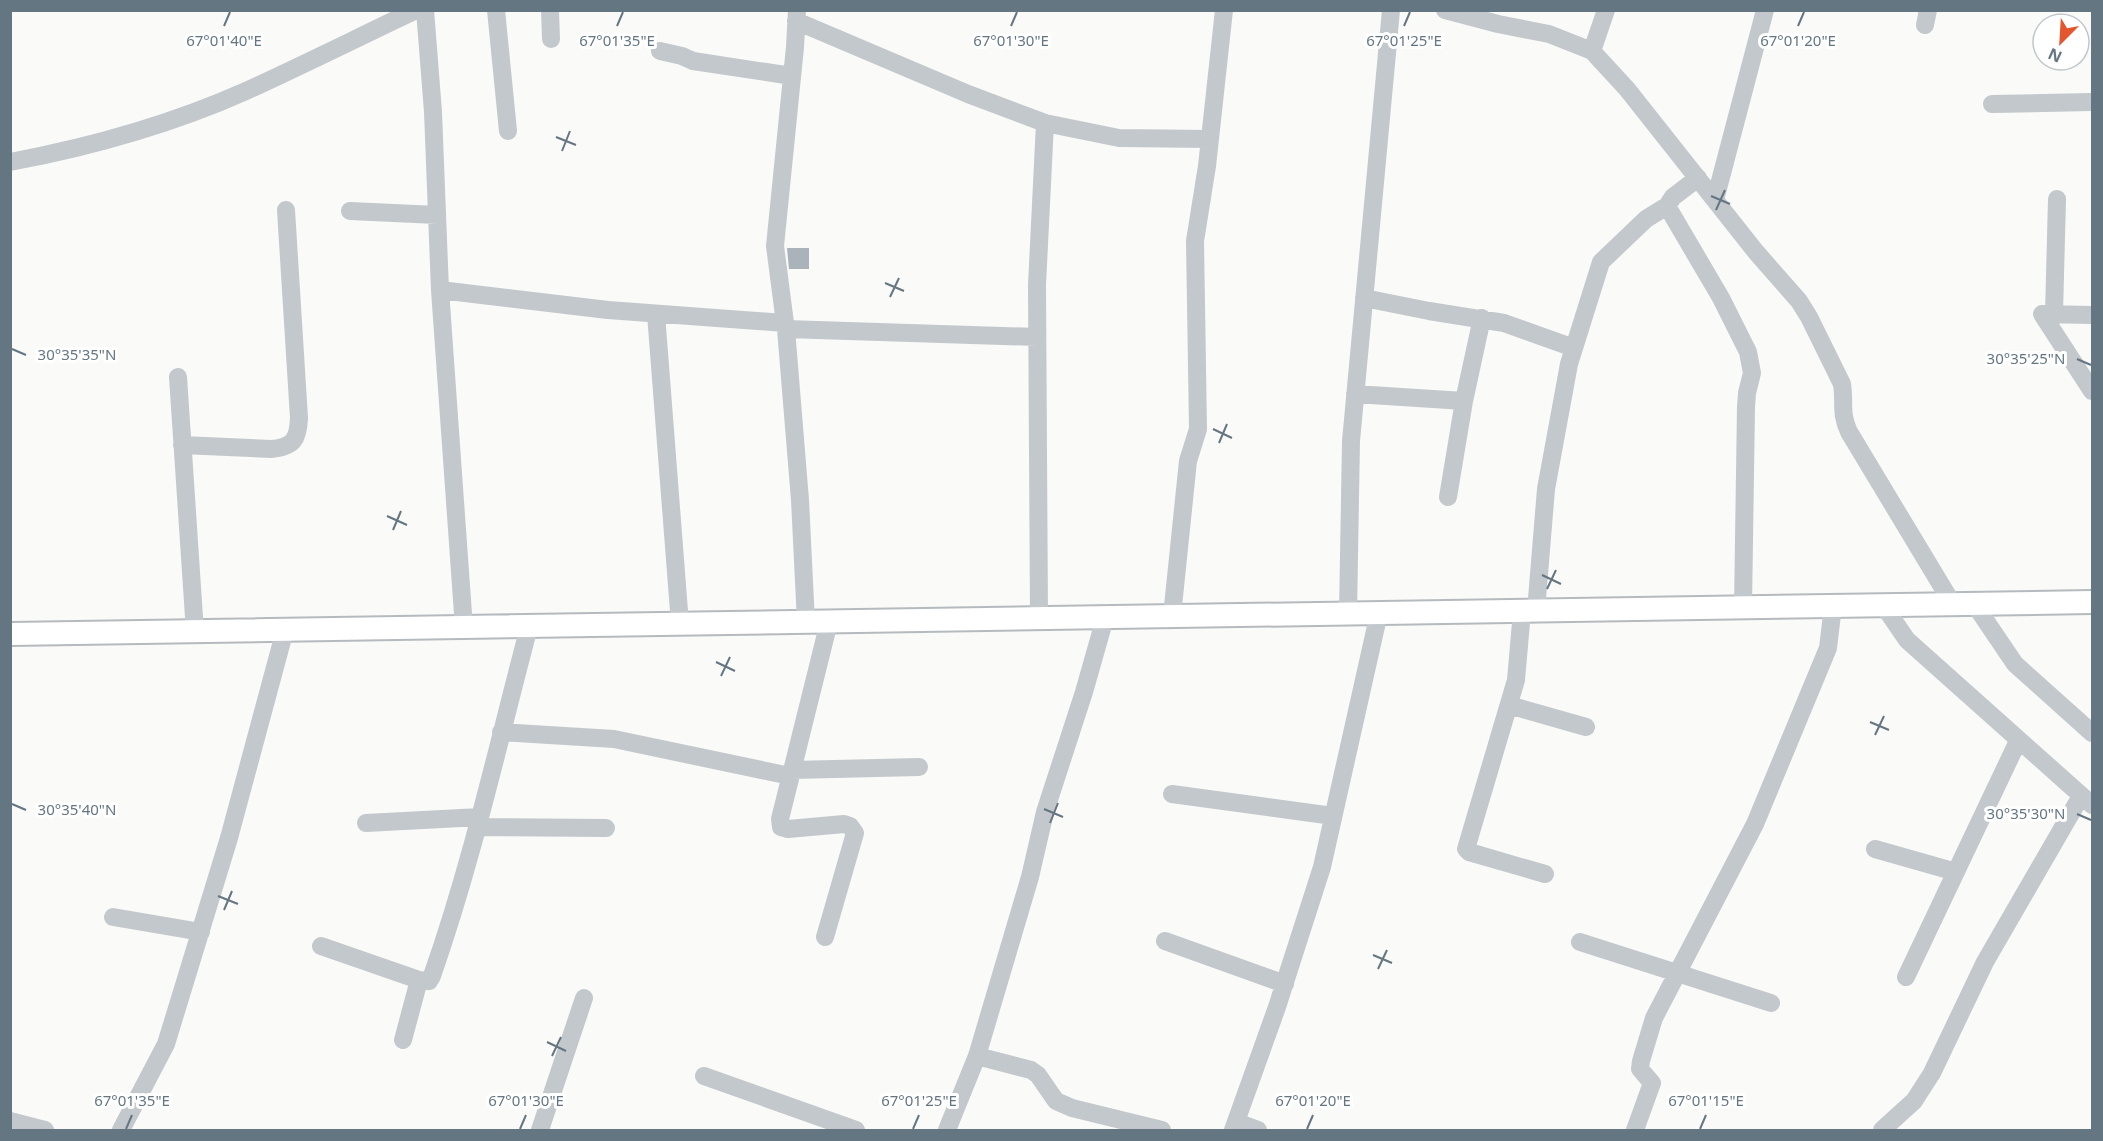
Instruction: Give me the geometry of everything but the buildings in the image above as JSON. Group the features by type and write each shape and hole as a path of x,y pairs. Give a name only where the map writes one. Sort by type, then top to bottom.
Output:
{"main road":[{"path":"10,634 2092,602"}],"street":[{"path":"10,162 63,152 182,116 245,91 416,10"},
{"path":"425,10 433,112 440,290 464,627"},
{"path":"496,10 508,131"},
{"path":"550,10 550,39"},
{"path":"1172,616 1188,460 1198,429 1195,241 1210,139 1224,10"},
{"path":"1348,614 1351,441 1391,10"},
{"path":"1445,10 1549,34 1592,51 1627,89 1695,180 1715,200 1777,278 1799,301 1842,384 1843,419 1849,432 1963,603 2015,664 2092,733"},
{"path":"1592,51 1606,10"},
{"path":"1715,200 1765,10"},
{"path":"806,622 800,500 786,326 776,246 797,16 968,94 1045,123 1119,138 1210,139"},
{"path":"660,51 693,61 792,76"},
{"path":"1992,104 2092,102"},
{"path":"1039,618 1037,285 1045,123"},
{"path":"1545,874 1469,852 1466,849 1516,680 1529,611 1546,489 1569,364 1601,262 1646,219 1695,180"},
{"path":"2054,314 2057,199"},
{"path":"1670,202 1748,352 1752,373 1746,407 1743,607"},
{"path":"182,445 271,449 283,448 296,438 299,431 299,418 285,210"},
{"path":"350,211 437,215"},
{"path":"440,290 608,310 786,326 1037,337"},
{"path":"1364,298 1504,322 1574,348"},
{"path":"656,314 681,624"},
{"path":"2092,315 2042,314 2092,391"},
{"path":"1448,497 1464,401 1482,318"},
{"path":"178,377 195,632"},
{"path":"1355,394 1464,401"},
{"path":"1882,1131 1914,1101 1932,1073 1985,962 2087,800 1907,640 1883,605"},
{"path":"1635,1131 1652,1083 1640,1069 1654,1018 1759,813 1828,648 1833,606"},
{"path":"1258,1131 1235,1126 1285,984 1322,867 1379,613"},
{"path":"947,1131 978,1056 1030,877 1045,812 1105,618"},
{"path":"825,937 855,833 844,824 788,829 781,827 780,819 829,622"},
{"path":"321,946 419,980 429,981 446,936 479,822 529,627"},
{"path":"122,1131 166,1044 251,762 285,630"},
{"path":"1509,705 1586,727"},
{"path":"501,732 614,739 791,773 919,767"},
{"path":"1906,977 2018,741"},
{"path":"1172,794 1333,816"},
{"path":"366,823 479,822 606,828"},
{"path":"1875,849 1956,872"},
{"path":"114,917 201,932"},
{"path":"1165,941 1285,984"},
{"path":"1580,942 1771,1003"},
{"path":"403,1040 419,980"},
{"path":"540,1131 584,998"},
{"path":"978,1056 1031,1070 1038,1075 1056,1101 1072,1108 1141,1128 1162,1131"},
{"path":"704,1076 856,1131"},
{"path":"10,1121 45,1131"}]}
